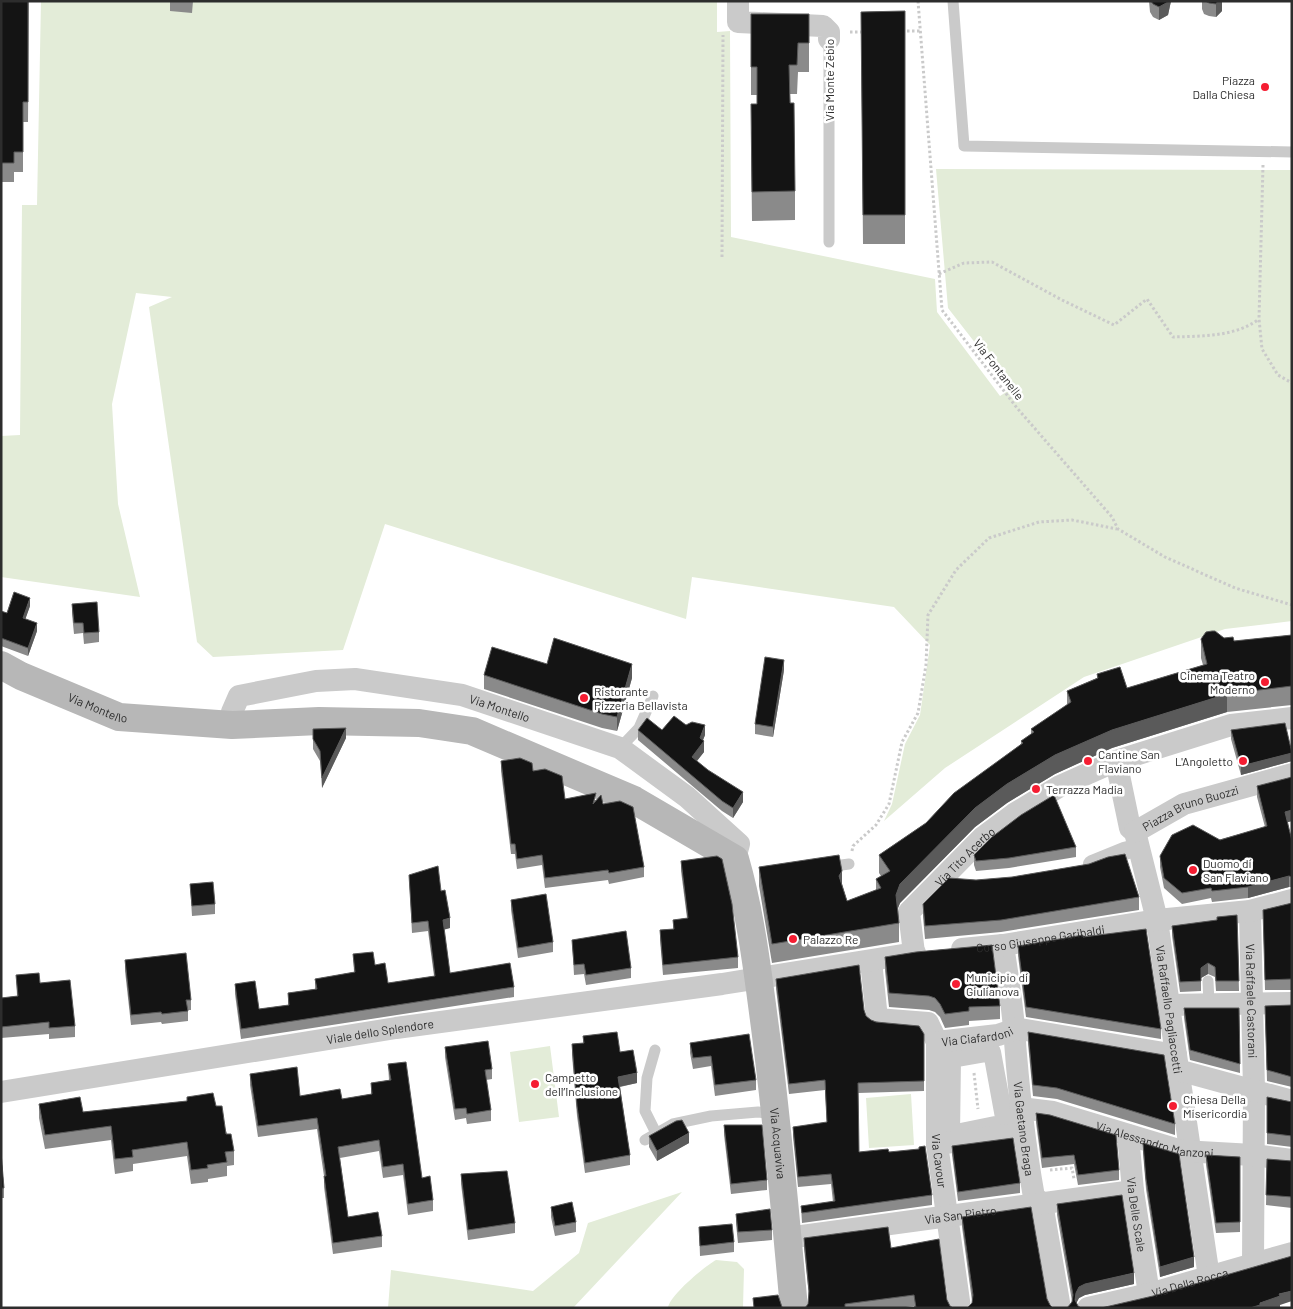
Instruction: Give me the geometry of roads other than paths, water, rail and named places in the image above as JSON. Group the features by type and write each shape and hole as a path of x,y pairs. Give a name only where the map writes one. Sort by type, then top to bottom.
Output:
{"main road":[{"name":"Via Montello","path":"1,665 21,676 119,717 232,725 319,721 419,723 472,731 634,800 742,873 759,978"},
{"name":"Via Acquaviva","path":"759,978 776,1114 787,1238 783,1273 794,1308"}],"street":[{"name":"Via Monte Zebio","path":"738,1 738,22 823,26 829,36"},
{"name":"Via Montello","path":"232,725 232,712 239,696 316,681 355,679 462,695 620,748 687,797 739,844 742,873"},
{"path":"1116,761 1231,725 1292,718"},
{"name":"Via Tito Acerbo","path":"931,952 909,912 983,837 1014,814 1060,786 1116,761"},
{"name":"Piazza Bruno Buozzi","path":"1116,761 1130,828 1137,840 1184,804 1292,774"},
{"path":"1078,868 1124,851 1137,840"},
{"name":"Via Raffaello Pagliaccetti","path":"1137,840 1157,920 1209,1277"},
{"path":"943,879 967,881"},
{"name":"Corso Giuseppe Garibaldi","path":"759,978 871,960 1003,945 1157,920 1250,911 1292,900"},
{"name":"Via Raffaele Castorani","path":"1250,911 1253,1003 1253,1155"},
{"name":"Via Gaetano Braga","path":"1003,945 1014,1028 1020,1108 1030,1173 1034,1197 1042,1203 1060,1308"},
{"name":"Via Ciafardoni","path":"871,960 877,1019 928,1023 937,1042 998,1034 1014,1028 1177,1063 1292,1101"},
{"name":"Viale dello Splendore","path":"1,1092 396,1028 759,978"},
{"path":"1169,1005 1292,1003"},
{"name":"Via Cavour","path":"937,1042 947,1216 960,1308"},
{"path":"992,1052 1005,1124 944,1139 952,1059 992,1052"},
{"name":"Via Alessandro Manzoni","path":"1020,1108 1052,1112 1182,1151 1253,1155 1292,1160"},
{"path":"944,1139 1024,1133"},
{"name":"Via Delle Scale","path":"1128,1135 1133,1191 1149,1294"},
{"path":"1253,1155 1253,1264"},
{"name":"Via San Pietro","path":"787,1238 1133,1191"},
{"name":"Via Della Rocca","path":"1088,1308 1149,1294 1292,1254"}],"lane":[{"path":"953,1 964,146 1059,145 1292,152"},
{"name":"Via Monte Zebio","path":"829,36 829,242"},
{"path":"620,748 639,728 653,696"},
{"path":"811,870 849,864"},
{"path":"1208,981 1209,1003"},
{"path":"655,1050 647,1078 645,1111 656,1133"},
{"path":"645,1140 673,1124 711,1116 758,1112 776,1114"}],"place":[{"name":"Piazza Dalla Chiesa","path":"1265,87"},
{"name":"Cinema Teatro Moderno","path":"1265,682"},
{"name":"Ristorante Pizzeria Bellavista","path":"584,698"},
{"name":"Cantine San Flaviano","path":"1088,761"},
{"name":"L'Angoletto","path":"1243,761"},
{"name":"Terrazza Madia","path":"1036,789"},
{"name":"Duomo di San Flaviano","path":"1193,870"},
{"name":"Palazzo Re","path":"793,939"},
{"name":"Municipio di Giulianova","path":"956,984"},
{"name":"Campetto dell’Inclusione","path":"535,1084"},
{"name":"Chiesa Della Misericordia","path":"1173,1106"}]}
